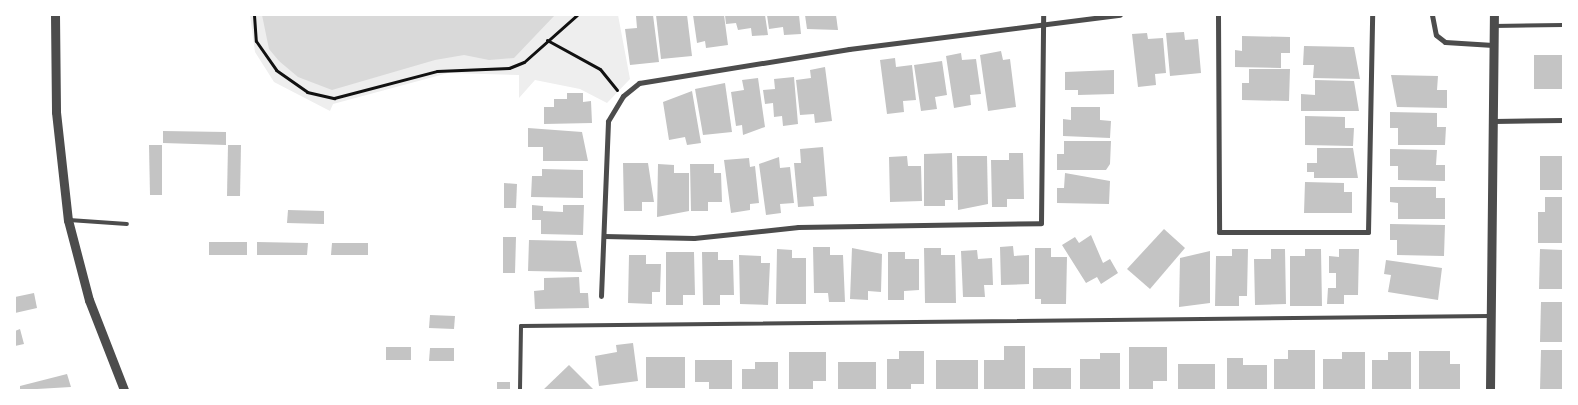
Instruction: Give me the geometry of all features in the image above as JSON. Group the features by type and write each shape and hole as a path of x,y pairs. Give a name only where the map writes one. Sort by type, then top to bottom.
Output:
{"street":[{"path":"55,15 56,112 68,220 89,300 124,390"},
{"path":"604,236 694,238 844,225 1041,223 1043,15"},
{"path":"601,296 604,236 604,148 608,121 622,96 639,83 661,76 1043,23 1120,15"},
{"path":"1218,15 1219,232 1368,232 1372,15"},
{"path":"1432,15 1436,35 1445,42 1493,45"},
{"path":"1490,390 1494,15"},
{"path":"1494,121 1563,120"}],"lane":[{"path":"1493,26 1563,25"},
{"path":"68,220 126,224"},
{"path":"520,390 521,326 1491,316"}],"path":[{"path":"254,15 256,41 276,70 308,92 334,98 437,71 510,68 524,62 577,15"},
{"path":"547,40 600,69 622,96"}],"shaded area":[{"path":"250,15 618,15 630,79 607,103 580,89 535,80 519,98 519,75 448,73 333,104 330,111 274,82 255,52"},
{"path":"262,15 555,15 514,58 489,60 464,55 435,60 332,90 298,77 279,61 269,49"}],"building":[{"path":"653,15 659,62 630,65 625,29 637,28 636,16"},
{"path":"656,15 687,15 692,56 661,59"},
{"path":"693,15 724,15 728,45 706,48 705,41 697,43"},
{"path":"725,15 765,15 768,35 752,36 751,28 738,30 736,23 726,24"},
{"path":"767,15 799,15 801,34 784,35 783,27 769,29"},
{"path":"805,15 836,15 838,30 807,29"},
{"path":"1184,32 1185,40 1198,39 1201,73 1170,76 1166,33"},
{"path":"1147,33 1148,39 1163,38 1166,73 1155,74 1156,85 1138,87 1132,34"},
{"path":"1242,36 1290,37 1290,53 1281,53 1281,68 1235,67 1235,50 1242,51"},
{"path":"1304,46 1354,47 1360,79 1313,78 1314,65 1303,65"},
{"path":"1001,51 1003,60 1010,59 1016,107 988,111 980,55"},
{"path":"961,53 962,60 976,59 981,94 970,95 971,105 954,108 946,56"},
{"path":"1534,55 1563,55 1563,89 1534,89"},
{"path":"895,58 896,67 912,65 916,100 903,101 904,112 887,114 880,60"},
{"path":"942,61 947,95 935,97 937,109 921,111 914,65"},
{"path":"825,67 832,121 815,123 814,114 800,115 796,80 811,78 810,70"},
{"path":"1249,69 1290,69 1289,101 1242,100 1242,83 1249,83"},
{"path":"1114,70 1114,94 1078,95 1078,90 1065,90 1065,72"},
{"path":"1391,75 1438,76 1437,90 1447,90 1447,108 1397,107"},
{"path":"794,77 798,124 783,126 782,116 774,117 773,103 765,104 763,90 775,89 774,79"},
{"path":"758,78 765,127 743,135 742,125 736,126 731,92 744,90 742,80"},
{"path":"1315,80 1354,81 1359,111 1301,111 1301,94 1315,95"},
{"path":"725,83 732,132 703,135 695,89"},
{"path":"692,91 701,143 687,145 685,137 669,140 663,102"},
{"path":"567,93 583,93 583,102 591,101 592,123 544,124 544,107 554,107 554,99 567,99"},
{"path":"1071,107 1100,107 1100,120 1111,121 1110,138 1063,136 1063,119 1071,120"},
{"path":"1390,112 1437,113 1437,127 1446,127 1445,145 1398,145 1398,128 1390,128"},
{"path":"1305,116 1345,117 1345,128 1354,128 1353,146 1305,145"},
{"path":"528,128 582,132 588,161 543,161 543,147 528,147"},
{"path":"163,131 226,132 226,145 163,143"},
{"path":"1064,141 1111,141 1110,164 1106,170 1057,170 1057,154 1064,154"},
{"path":"149,145 162,145 162,195 150,195"},
{"path":"228,145 241,145 240,196 227,196"},
{"path":"823,147 827,196 813,197 814,206 798,207 794,163 801,163 800,149"},
{"path":"1317,148 1353,148 1358,178 1314,178 1314,172 1307,172 1307,163 1317,163"},
{"path":"1390,149 1437,150 1436,165 1445,165 1445,181 1398,180 1398,166 1390,166"},
{"path":"952,153 953,200 945,200 945,206 924,206 924,154"},
{"path":"1009,153 1023,153 1024,199 1007,199 1007,207 992,207 991,160 1009,160"},
{"path":"907,156 908,166 921,166 922,201 890,202 889,157"},
{"path":"957,156 987,156 988,204 958,210"},
{"path":"1540,156 1563,156 1563,190 1540,190"},
{"path":"779,157 780,168 790,167 794,203 780,204 781,213 766,215 759,164"},
{"path":"749,158 750,167 755,166 759,203 750,204 750,210 731,213 724,160"},
{"path":"623,163 648,163 654,202 642,202 642,211 624,211"},
{"path":"658,164 674,165 674,173 689,173 689,211 657,217"},
{"path":"690,164 714,164 714,173 721,173 722,202 708,202 708,211 691,211"},
{"path":"542,169 583,170 583,198 531,197 532,176 542,176"},
{"path":"1065,173 1110,181 1109,204 1057,203 1057,188 1064,188"},
{"path":"1305,182 1344,183 1344,192 1352,192 1352,213 1304,213"},
{"path":"504,183 517,184 516,208 504,208"},
{"path":"1390,187 1436,187 1436,198 1445,198 1445,219 1398,219 1398,203 1390,202"},
{"path":"1545,197 1563,197 1563,243 1538,243 1538,212 1545,212"},
{"path":"532,205 543,206 543,211 563,212 563,205 584,205 583,235 541,234 541,220 532,220"},
{"path":"288,210 324,211 324,224 287,223"},
{"path":"1390,224 1445,225 1444,256 1397,255 1397,240 1390,240"},
{"path":"1164,229 1185,248 1150,289 1127,269"},
{"path":"1091,235 1103,263 1110,259 1118,273 1101,284 1097,277 1086,283 1062,245 1075,237 1079,243"},
{"path":"503,237 516,237 515,273 503,273"},
{"path":"529,240 576,241 582,272 528,271"},
{"path":"209,242 247,242 247,255 209,255"},
{"path":"257,242 308,243 307,255 257,255"},
{"path":"332,243 368,243 368,255 331,255"},
{"path":"1013,246 1014,256 1029,255 1029,284 1001,285 1000,247"},
{"path":"813,247 830,247 830,255 843,255 845,302 829,302 828,293 814,293"},
{"path":"852,248 882,254 881,292 868,291 868,300 850,299"},
{"path":"924,248 941,248 941,255 955,255 956,303 925,303"},
{"path":"1035,248 1051,248 1051,257 1067,257 1066,304 1041,304 1041,299 1035,299"},
{"path":"777,249 792,250 792,258 806,258 806,304 776,304"},
{"path":"1232,249 1248,249 1247,296 1239,296 1239,306 1215,306 1216,256 1232,256"},
{"path":"1271,249 1285,249 1286,304 1255,305 1254,259 1271,259"},
{"path":"1305,249 1321,249 1322,306 1290,306 1290,256 1305,256"},
{"path":"1339,249 1359,249 1358,295 1344,295 1344,304 1327,304 1328,288 1336,288 1336,273 1329,273 1329,256 1339,257"},
{"path":"1540,249 1563,250 1563,289 1539,289"},
{"path":"977,250 978,259 992,258 993,285 984,285 985,297 963,297 961,251"},
{"path":"1210,251 1210,303 1179,307 1180,258"},
{"path":"666,252 694,252 695,295 683,295 683,305 666,305"},
{"path":"702,252 718,252 718,260 733,260 734,295 720,295 720,305 703,305"},
{"path":"888,252 905,252 905,259 919,259 919,290 904,291 904,300 888,300"},
{"path":"629,255 646,255 646,264 661,264 660,292 652,292 652,304 628,303"},
{"path":"739,255 761,256 761,263 770,263 768,305 740,304"},
{"path":"1386,260 1442,268 1438,300 1388,292 1391,275 1384,274"},
{"path":"579,277 580,293 588,293 589,308 535,309 534,291 544,290 544,278"},
{"path":"34,293 37,308 15,313 15,297"},
{"path":"1541,302 1563,302 1563,342 1540,342"},
{"path":"430,315 455,316 454,329 429,328"},
{"path":"20,329 24,344 15,346 15,331"},
{"path":"633,343 638,381 599,386 595,356 617,352 616,345"},
{"path":"1004,346 1025,346 1025,390 984,390 984,360 1004,360"},
{"path":"386,347 411,347 411,360 386,360"},
{"path":"1129,347 1167,347 1167,381 1153,381 1153,390 1129,390"},
{"path":"430,348 454,348 454,361 429,361"},
{"path":"1288,350 1315,350 1315,390 1274,390 1274,359 1288,359"},
{"path":"1541,350 1563,350 1563,390 1540,390"},
{"path":"899,351 924,351 924,384 911,384 911,390 887,390 887,359 899,359"},
{"path":"1419,351 1450,351 1450,364 1460,364 1460,390 1419,390"},
{"path":"789,352 826,352 826,381 813,381 813,390 789,390"},
{"path":"1342,352 1365,352 1365,390 1323,390 1323,359 1342,359"},
{"path":"1388,352 1411,352 1411,390 1372,390 1372,360 1388,360"},
{"path":"1100,353 1120,353 1120,390 1080,390 1080,359 1100,359"},
{"path":"646,357 685,357 685,388 646,388"},
{"path":"1227,358 1243,358 1243,365 1267,365 1267,390 1227,390"},
{"path":"695,360 732,360 732,390 709,390 709,382 695,382"},
{"path":"936,360 978,360 978,390 936,390"},
{"path":"755,362 778,362 778,390 742,390 742,369 755,369"},
{"path":"838,362 876,362 876,390 838,390"},
{"path":"1178,364 1215,364 1215,390 1178,390"},
{"path":"569,365 594,390 543,390"},
{"path":"1033,368 1071,368 1071,390 1033,390"},
{"path":"67,374 71,387 20,390 20,386"},
{"path":"497,382 510,382 510,390 497,390"}]}
